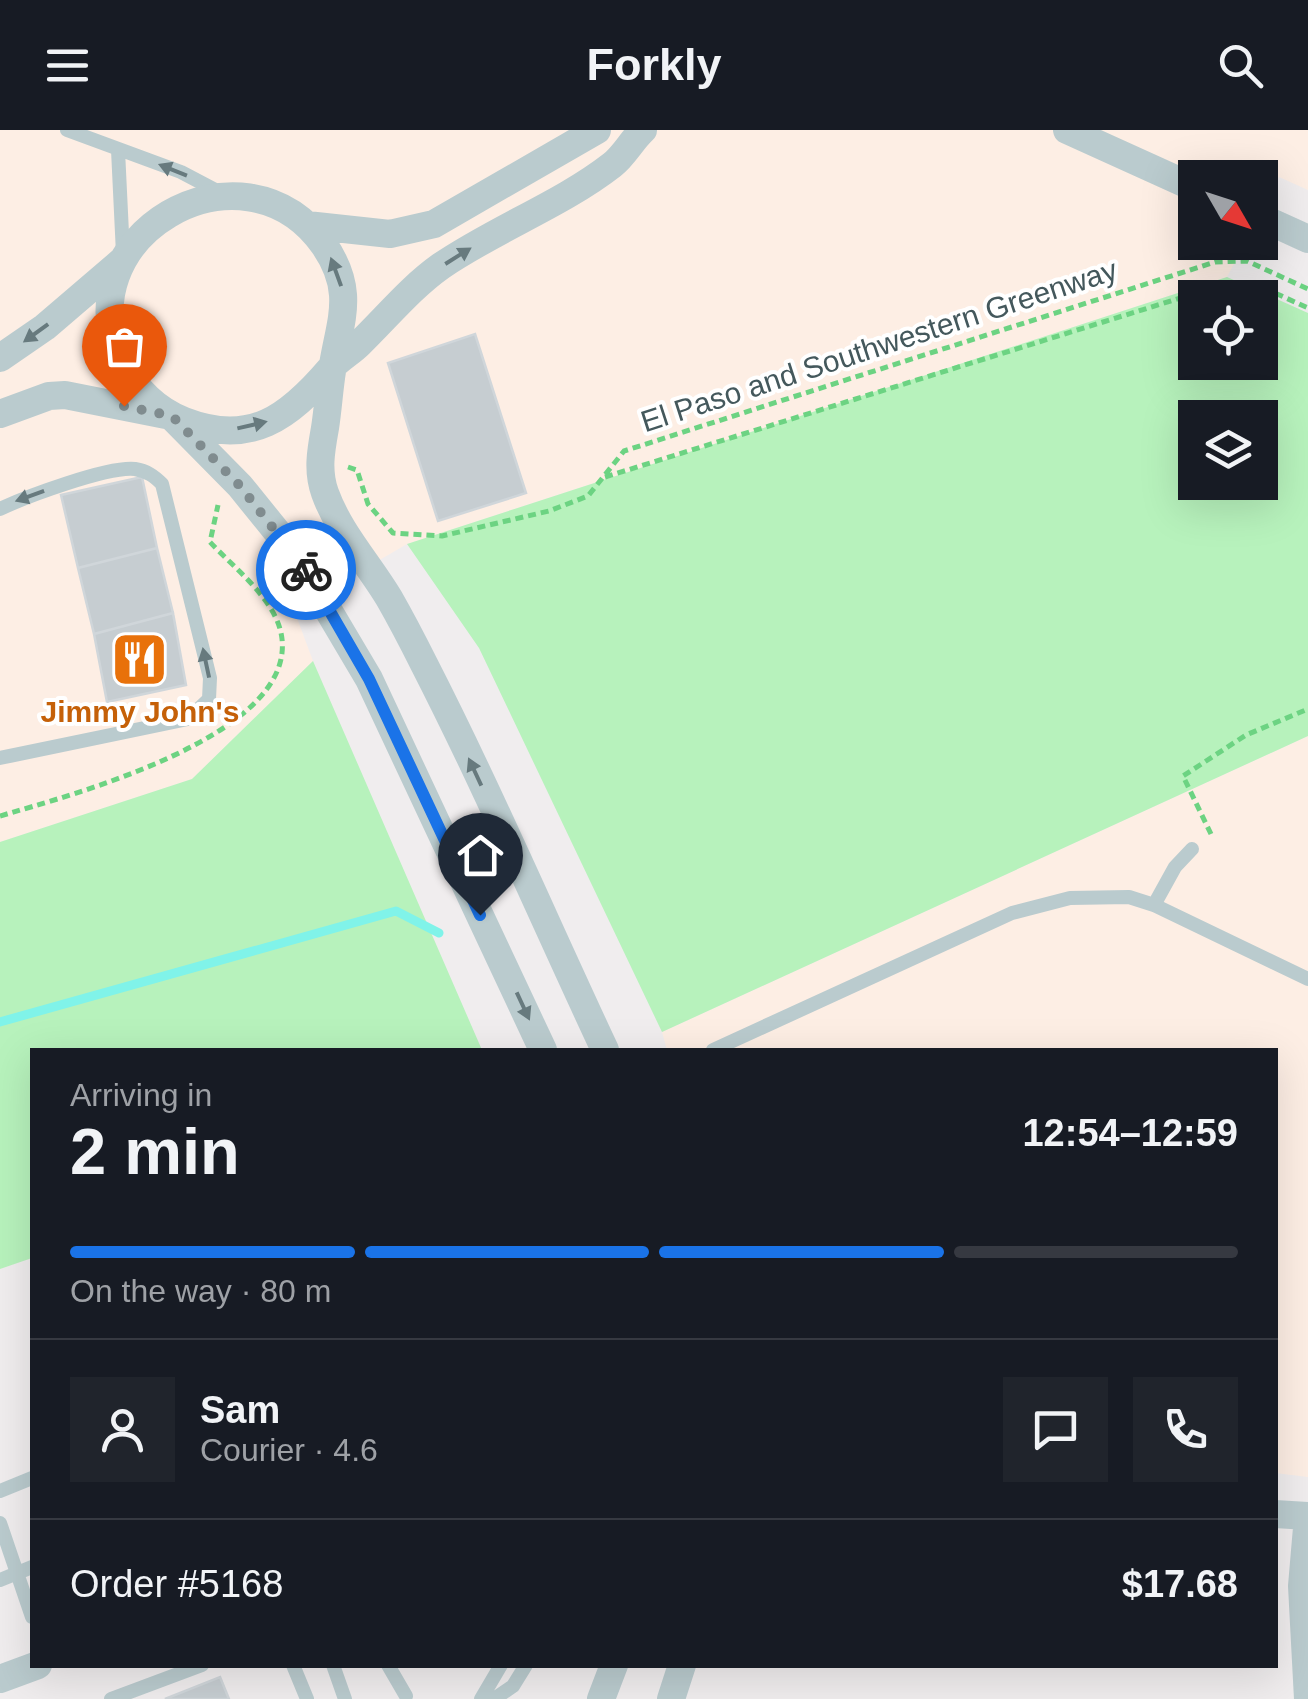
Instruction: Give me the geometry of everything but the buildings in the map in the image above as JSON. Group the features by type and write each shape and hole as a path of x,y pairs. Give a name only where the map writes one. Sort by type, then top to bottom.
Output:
{"street":[{"path":"307,225 390,234 434,224 599,130 642,131"},
{"path":"1067,130 1178,180"},
{"path":"0,414 49,396 65,395 172,416 201,427 231,430 262,424 290,412 314,391 332,366 438,268 614,164 642,131"},
{"path":"0,358 45,327 123,260 155,220 189,202 226,195 269,202 307,225 333,260 345,302 320,460 325,494 425,666 604,1048"},
{"path":"1278,225 1308,239"},
{"path":"123,260 114,284 112,335 133,382 172,416 272,522 342,629 542,1048"},
{"path":"1278,1514 1308,1515 1295,1585 1308,1699"},
{"path":"0,1679 30,1668"},
{"path":"601,1699 613,1668"},
{"path":"671,1699 681,1668"}],"lane":[{"path":"67,130 181,172 226,195"},
{"path":"118,150 123,260"},
{"path":"0,510 28,495 132,468 151,474 162,484 210,678 209,699 202,711 188,719 0,758"},
{"path":"1154,905 1175,867 1192,849"},
{"path":"717,1048 1012,914 1070,898 1129,897 1154,905 1308,978"},
{"path":"0,1491 30,1479"},
{"path":"0,1523 30,1612"},
{"path":"0,1580 30,1568"},
{"path":"111,1699 194,1668"},
{"path":"294,1668 307,1699"},
{"path":"334,1668 345,1699"},
{"path":"390,1668 406,1696"},
{"path":"481,1699 500,1668"},
{"path":"494,1699 512,1686 524,1668"}],"path":[{"name":"El Paso and Southwestern Greenway","path":"341,464 358,470 368,504 392,533 442,536 549,511 588,496 624,452 1215,262 1247,261 1308,289"},
{"path":"602,478 1222,284 1253,283 1308,308"},
{"path":"1214,839 1183,776 1246,736 1308,709"}],"shaded area":[{"path":"0,130 1308,130 1308,190 1278,179 1278,160 1178,160 1178,260 1236,260 1227,277 1178,280 1178,293 407,544 294,610 313,661 192,779 0,842"},
{"path":"1308,736 1308,1477 1278,1473 1278,1048 666,1048 662,1032"}],"green space":[{"path":"1178,293 1178,380 1278,380 1278,300 1308,313 1308,736 662,1032 479,648 407,544"},
{"path":"313,661 481,1048 30,1048 30,1259 0,1269 0,842 192,779"}],"waterway":[{"path":"0,1022 396,911 439,933"}],"way so far":[{"path":"124,406 172,416 272,522 306,570"}],"place":[{"name":"Jimmy John's","path":"140,659"}],"route":[{"path":"306,570 369,679 480,915"}]}
